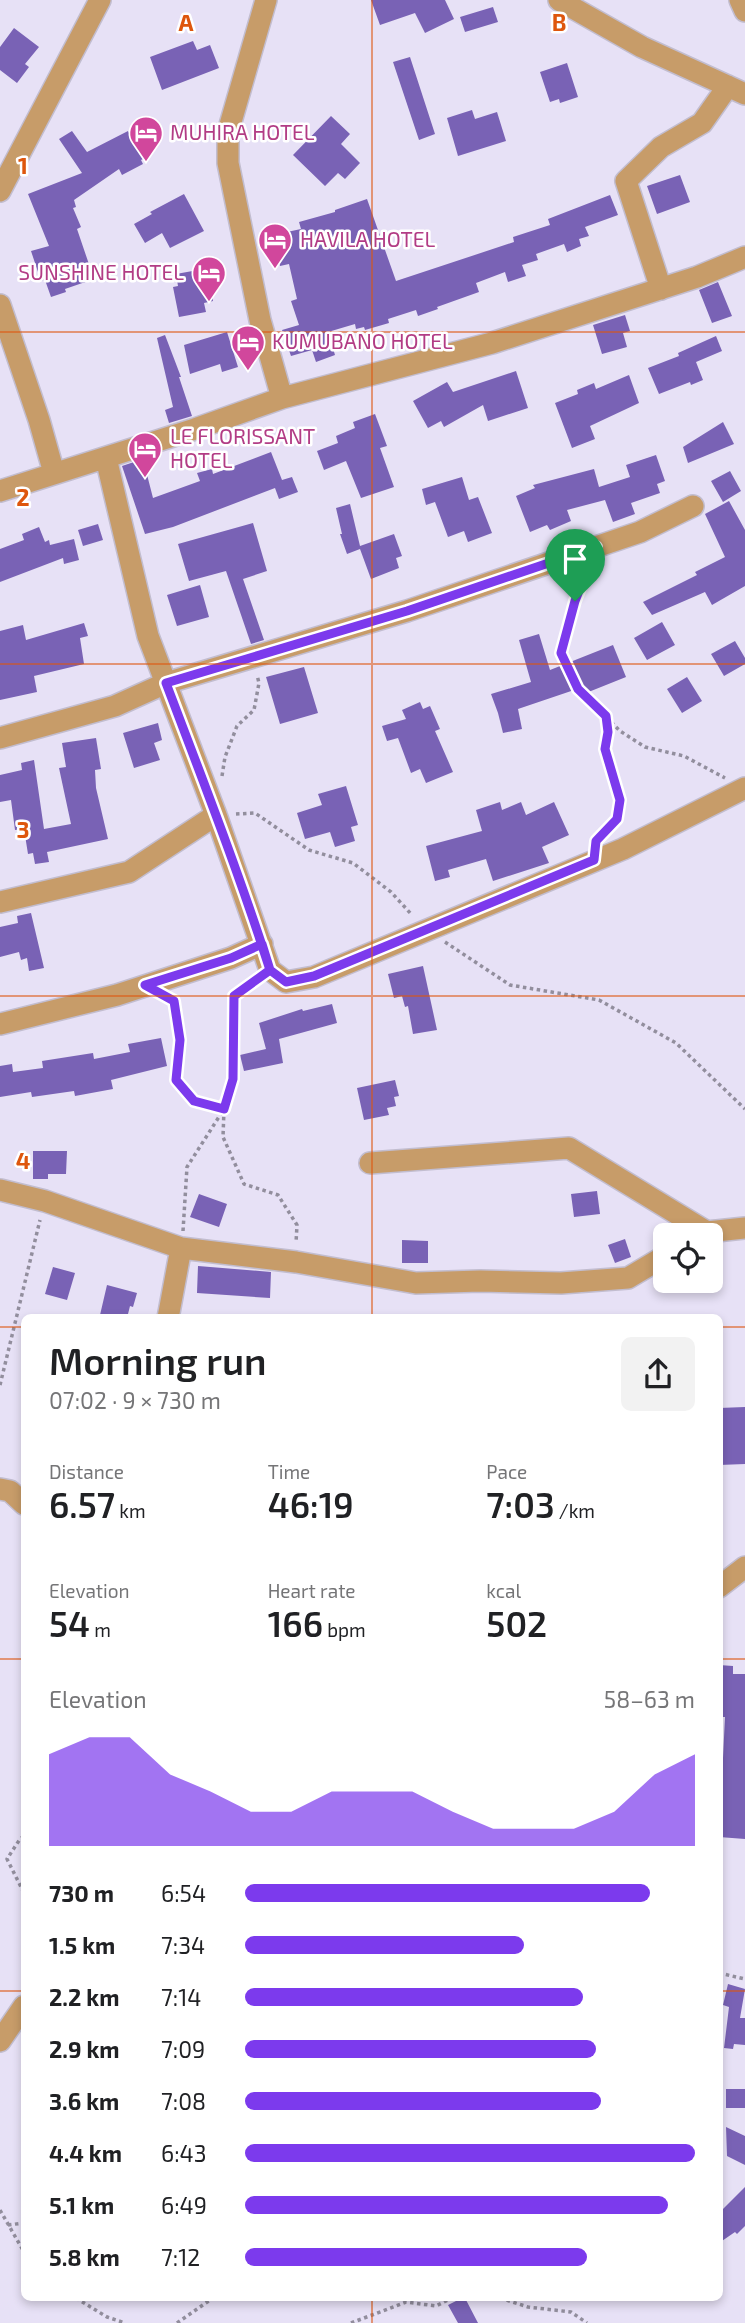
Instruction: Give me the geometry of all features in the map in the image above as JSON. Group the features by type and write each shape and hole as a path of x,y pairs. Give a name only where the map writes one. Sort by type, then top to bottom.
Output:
{"street":[{"path":"266,0 228,132 228,163 260,320 282,398"},
{"path":"559,0 642,47 736,90 702,123 661,147 626,181 660,289"},
{"path":"740,0 745,11"},
{"path":"0,191 92,3"},
{"path":"0,491 282,398 492,343 698,277 745,257"},
{"path":"0,305 54,473"},
{"path":"106,458 149,636 270,970 286,982 314,976 594,860 736,784"},
{"path":"0,738 115,706 166,683 407,611 640,532 693,506"},
{"path":"0,902 129,872 216,815"},
{"path":"0,1024 117,995 231,958 262,944"},
{"path":"370,1163 569,1148 687,1223"},
{"path":"0,1190 45,1201 181,1248 296,1262 416,1283 561,1283 628,1278 653,1263"},
{"path":"723,1231 745,1228"},
{"path":"169,1314 181,1248"},
{"path":"0,1489 10,1490 21,1501"},
{"path":"723,1584 745,1567"},
{"path":"0,2041 21,2010"}],"path":[{"path":"596,547 575,601 561,653 578,689 620,731 645,747 684,756 736,784"},
{"path":"221,780 225,757 237,726 254,710 260,682 252,657"},
{"path":"594,860 596,841 617,819 620,800 605,749 608,732 606,716"},
{"path":"216,815 255,813 309,850 353,863 391,892 426,930 510,985 599,1000 676,1043 745,1109"},
{"path":"270,970 234,996 233,1079 224,1109 223,1138 244,1184 278,1195 297,1225 296,1262"},
{"path":"145,985 174,1001 180,1040 176,1080 194,1101 224,1109"},
{"path":"181,1248 187,1167 224,1109"},
{"path":"0,1385 45,1201"},
{"path":"21,1838 7,1859 21,1887"},
{"path":"723,1974 745,1979"},
{"path":"0,2210 21,2247"},
{"path":"8,2224 21,2223"},
{"path":"81,2301 107,2317 125,2323"},
{"path":"177,2323 209,2301"},
{"path":"351,2323 406,2302 436,2306 446,2301"},
{"path":"509,2301 528,2307 571,2312 587,2323"}],"building":[{"path":"371,0 445,0 454,19 425,33 415,13 380,25"},
{"path":"493,7 498,22 465,32 460,17"},
{"path":"14,28 39,47 25,64 29,67 17,83 0,70 0,47"},
{"path":"193,41 197,50 210,45 219,68 162,90 150,57"},
{"path":"410,57 435,134 419,140 393,62"},
{"path":"567,63 578,97 560,103 559,99 550,102 540,72"},
{"path":"472,110 475,119 497,112 506,141 458,156 447,118"},
{"path":"331,116 350,134 341,144 360,163 345,179 338,173 325,186 293,155"},
{"path":"72,131 87,152 128,131 134,143 139,140 147,157 141,160 143,164 122,175 119,169 74,200 76,207 73,208 81,227 77,229 94,279 51,297 45,280 41,281 31,251 49,246 28,194 82,173 59,139"},
{"path":"680,175 690,202 657,214 647,186"},
{"path":"184,194 204,231 170,248 162,233 145,243 134,224"},
{"path":"610,195 618,215 585,227 589,236 579,239 581,246 567,252 564,244 536,254 538,260 522,265 526,276 508,282 505,272 476,283 479,292 418,316 416,310 388,319 389,323 365,330 364,327 356,329 355,324 328,332 335,355 316,362 312,350 291,356 282,330 299,325 291,301 297,299 289,264 280,266 273,235 301,229 299,222 367,199 396,281 514,242 513,237 550,225 548,219"},
{"path":"198,270 202,289 211,288 213,301 204,303 206,312 179,317 173,287 178,286 176,274"},
{"path":"718,282 732,316 712,323 699,290"},
{"path":"625,315 630,331 623,333 627,347 602,354 593,325"},
{"path":"227,332 238,367 222,372 220,364 190,374 184,345"},
{"path":"165,335 192,416 169,423 165,410 173,407 157,338"},
{"path":"716,336 722,351 696,362 703,380 659,394 648,368 679,356 678,353"},
{"path":"516,371 528,408 488,421 483,405 444,427 441,421 428,428 413,401 447,382 453,392"},
{"path":"629,375 639,403 590,426 595,439 572,448 555,403 578,394 577,390 594,383 596,389"},
{"path":"375,414 387,446 380,448 394,487 361,498 346,461 324,470 317,451 338,443 336,436 355,428 353,422"},
{"path":"723,422 734,444 688,463 683,447"},
{"path":"271,452 282,480 292,477 298,492 279,499 275,488 173,527 145,534 122,466 143,459 153,498 200,481 197,473 212,469 213,474"},
{"path":"656,455 665,481 657,484 660,493 631,503 635,514 613,522 605,500 567,510 571,521 550,530 547,525 530,532 516,496 535,488 533,485 594,469 599,487 630,477 626,465"},
{"path":"730,471 741,491 723,502 711,481"},
{"path":"462,477 469,500 478,497 492,533 468,542 464,531 448,537 435,502 426,505 422,489"},
{"path":"729,501 745,530 745,586 712,605 705,592 652,615 643,602 697,575 695,572 725,557 705,514"},
{"path":"350,504 360,546 394,534 402,556 396,558 399,568 371,579 360,549 347,554 340,534 336,508"},
{"path":"253,523 267,571 243,579 264,640 251,644 226,571 189,581 178,544"},
{"path":"98,524 103,540 83,546 78,530"},
{"path":"39,527 45,542 49,540 50,545 74,539 79,560 64,564 63,558 0,582 0,549 24,540 22,534"},
{"path":"200,585 209,617 177,626 167,595"},
{"path":"662,622 675,645 647,660 634,638"},
{"path":"84,623 88,636 80,638 84,664 34,676 37,692 0,700 0,631 23,625 26,640"},
{"path":"539,634 550,670 613,645 626,677 586,693 583,687 518,709 522,729 503,733 491,694 531,682 519,640"},
{"path":"735,641 745,658 745,664 724,676 711,654"},
{"path":"304,667 318,713 280,724 266,677"},
{"path":"687,677 702,701 682,713 667,689"},
{"path":"420,702 423,709 430,706 440,729 435,731 453,772 426,783 420,769 411,773 398,738 387,741 382,726 406,719 402,710"},
{"path":"158,723 162,740 154,743 160,760 134,768 123,733"},
{"path":"96,738 101,769 95,770 96,788 108,839 47,852 49,862 35,864 33,853 28,854 24,829 15,830 11,800 0,802 0,775 22,770 21,763 34,760 44,829 71,824 59,768 66,767 62,743"},
{"path":"346,786 358,825 351,827 355,841 335,847 330,832 305,839 297,813 322,805 318,794"},
{"path":"500,802 502,810 521,802 526,815 554,802 569,835 542,847 549,863 493,881 486,859 448,870 450,877 435,881 426,846 482,831 476,810"},
{"path":"31,913 44,968 29,971 27,958 21,960 19,952 0,957 0,927 18,923 17,916"},
{"path":"423,966 437,1030 413,1034 408,1006 405,1007 402,996 394,998 388,974"},
{"path":"332,1004 337,1023 279,1039 283,1063 244,1071 240,1055 266,1049 259,1023 302,1009 303,1011"},
{"path":"161,1038 167,1066 111,1080 113,1089 75,1096 74,1091 32,1097 31,1092 0,1097 0,1066 12,1064 13,1072 43,1068 42,1061 93,1053 94,1059 130,1052 128,1044"},
{"path":"395,1080 399,1096 394,1097 396,1106 387,1108 389,1115 364,1120 357,1088"},
{"path":"33,1151 67,1151 66,1174 48,1174 48,1179 33,1179"},
{"path":"597,1191 600,1214 574,1217 571,1194"},
{"path":"199,1194 227,1204 219,1227 190,1217"},
{"path":"625,1239 631,1257 615,1263 608,1245"},
{"path":"402,1240 428,1241 428,1263 402,1263"},
{"path":"198,1266 271,1272 270,1298 197,1293"},
{"path":"53,1267 75,1273 67,1300 45,1294"},
{"path":"107,1285 137,1293 128,1314 100,1314"},
{"path":"745,1407 745,1464 723,1465 723,1408"},
{"path":"723,1665 733,1666 733,1674 745,1674 745,1839 723,1837"},
{"path":"728,1984 745,1989 740,2018 745,2018 745,2045 734,2044 733,2049 724,2048 729,2007 723,2005"},
{"path":"726,2089 745,2089 745,2108 726,2108"},
{"path":"726,2127 745,2136 745,2165 727,2156"},
{"path":"745,2187 745,2226 737,2234 735,2232 723,2240 723,2209"},
{"path":"456,2301 467,2301 478,2323 458,2323 448,2305"}],"place":[{"name":"MUHIRA HOTEL","path":"146,163"},
{"name":"HAVILA HOTEL","path":"275,270"},
{"name":"SUNSHINE HOTEL","path":"209,303"},
{"name":"KUMUBANO HOTEL","path":"248,372"},
{"name":"LE FLORISSANT HOTEL","path":"145,479"}],"route":[{"path":"575,601 561,653 578,689 606,716 608,732 605,749 620,800 617,819 596,841 594,860 314,976 286,982 270,970 262,944 231,958 145,985 174,1001 180,1040 176,1080 194,1101 224,1109 233,1079 234,996 270,970 262,944 216,815 166,683 407,611 596,547 575,601"}]}
